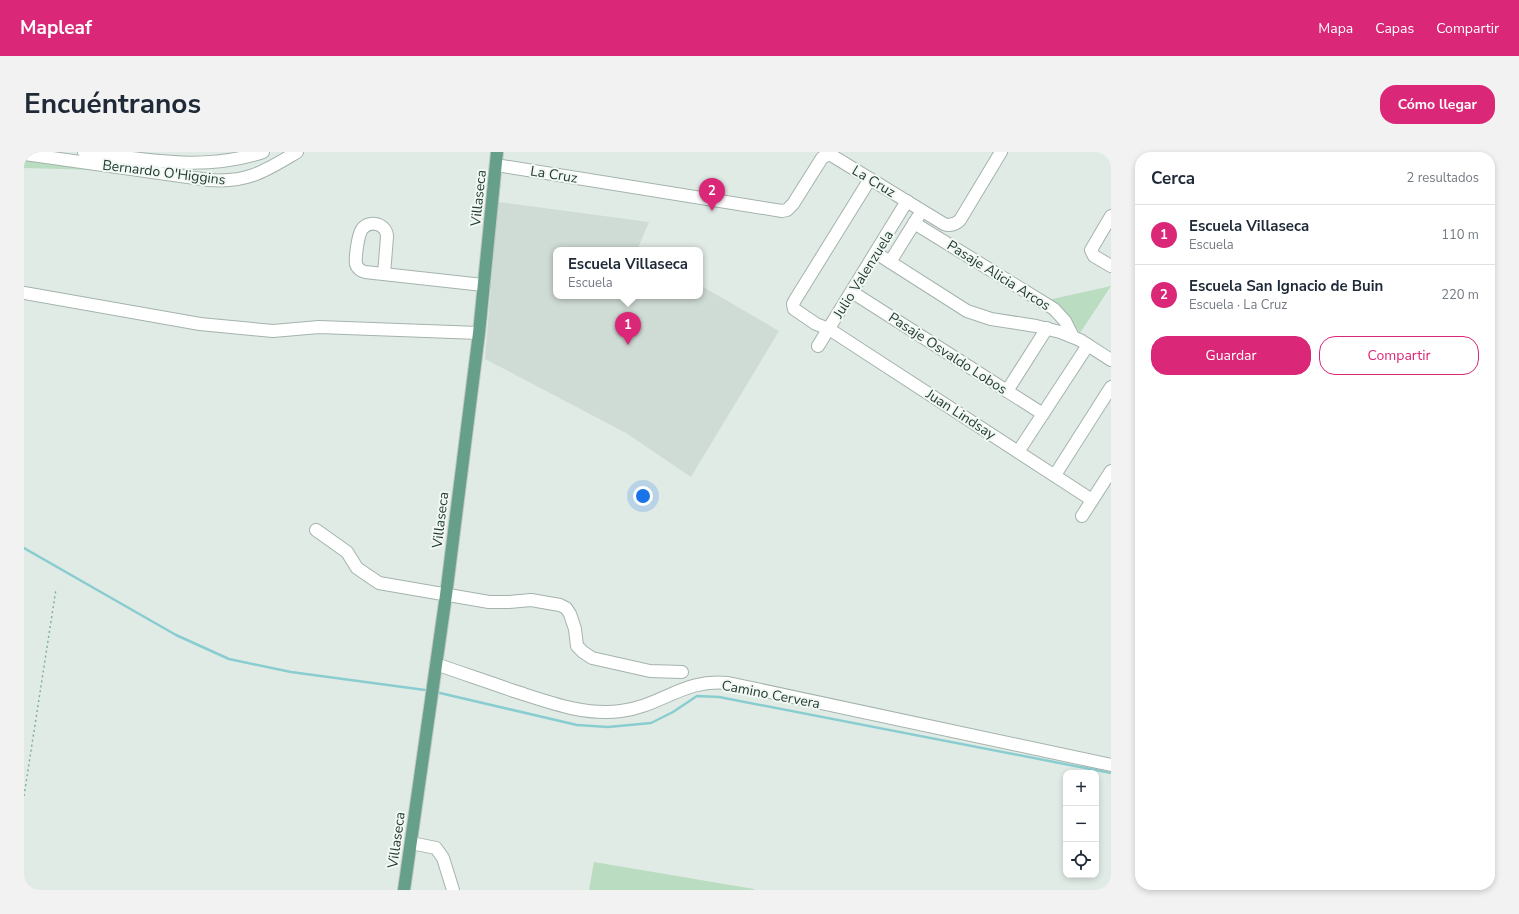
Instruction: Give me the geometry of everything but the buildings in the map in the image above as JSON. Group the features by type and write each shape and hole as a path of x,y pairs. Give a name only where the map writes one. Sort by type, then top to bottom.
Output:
{"main road":[{"name":"Villaseca","path":"404,890 446,594 479,334 498,152"}],"street":[{"name":"Bernardo O'Higgins","path":"84,152 167,156 206,163 234,160 248,154 263,152"},
{"name":"La Cruz","path":"496,165 782,211 787,210 793,204 822,158 830,155 946,225 952,225 958,222 1001,152"},
{"name":"Bernardo O'Higgins","path":"24,154 74,157 209,180 230,181 255,176 294,153"},
{"name":"Juan Lindsay","path":"870,179 794,302 794,309 816,324 829,329 1092,500"},
{"name":"Julio Valenzuela","path":"818,346 907,201"},
{"name":"Julio Valenzuela","path":"890,262 922,210"},
{"path":"1111,216 1091,250 1094,256 1111,266"},
{"name":"Pasaje Alicia Arcos","path":"914,223 1054,309 1065,321 1073,337"},
{"path":"876,253 967,311 992,320 1047,328 1073,337 1111,360"},
{"path":"384,274 484,285"},
{"name":"Pasaje Osvaldo Lobos","path":"852,292 1043,414"},
{"path":"24,293 200,324 273,331 318,327 479,334"},
{"path":"1007,391 1047,328"},
{"path":"1018,452 1088,345"},
{"path":"1055,475 1111,387"},
{"path":"1082,516 1111,471"},
{"path":"316,530 347,552 356,568 379,583 489,602 531,600 560,605 566,608 570,614 575,629 577,646 592,658 650,671 682,672"},
{"name":"Camino Cervera","path":"436,664 555,704 582,710 602,712 621,711 640,707 697,684 714,682 728,684 1111,766"},
{"path":"411,843 436,848 442,858 453,890"}],"path":[{"path":"24,796 56,589"}],"shaded area":[{"path":"498,202 649,222 638,247 553,247 553,299 703,299 703,287 779,331 691,477 626,433 485,359"}],"green space":[{"path":"24,159 98,170 24,168"},
{"path":"1111,286 1080,333 1061,307 1048,300"},
{"path":"594,862 754,889 754,890 589,890"}],"waterway":[{"path":"24,548 176,635 229,659 291,672 425,690"},
{"path":"440,693 577,725 608,727 651,723 673,712 697,696 719,697 1111,773"}],"place":[{"name":"Escuela San Ignacio de Buin","path":"712,211"},
{"name":"Escuela Villaseca","path":"628,345"}]}
